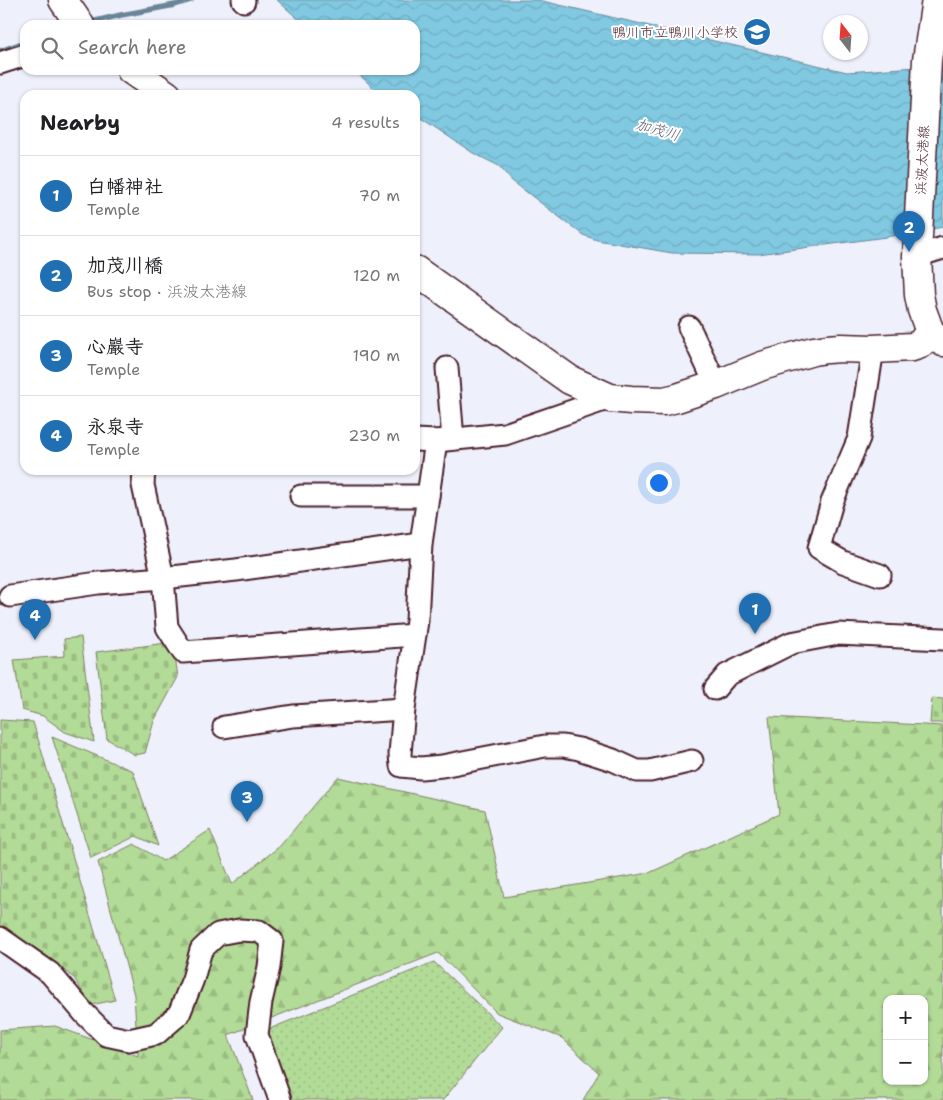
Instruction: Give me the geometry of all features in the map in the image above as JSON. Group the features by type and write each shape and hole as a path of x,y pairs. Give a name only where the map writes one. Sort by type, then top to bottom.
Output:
{"street":[{"name":"浜波太港線","path":"936,0 927,60 926,249 920,302 937,337"},
{"path":"0,63 20,57"},
{"path":"138,75 160,90"},
{"path":"420,274 570,380 610,398 664,401 716,385 762,366 814,351 841,348 912,347 924,340 937,337"},
{"path":"689,327 716,385"},
{"path":"873,349 859,438 832,502 819,548 843,562 880,576"},
{"path":"447,368 444,440 428,496 421,544 417,622 404,709 400,754 401,766 421,768 442,766 545,746 563,746 578,749 613,760 637,771 650,771 692,761"},
{"path":"420,440 444,440 505,434 610,398"},
{"path":"144,475 143,485 163,578 167,627 183,652 415,635"},
{"path":"301,496 428,496"},
{"path":"10,596 98,583 163,578 331,558 421,544"},
{"path":"715,689 727,675 791,643 838,634 943,639"},
{"path":"224,726 293,716 404,709"},
{"path":"0,938 50,973 84,1013 106,1034 129,1040 156,1034 179,1014 193,979 201,950 218,934 239,930 259,932 272,941 257,1035 280,1100"}],"green space":[{"path":"81,637 94,742 65,732 43,716 22,710 14,660 65,656 64,639"},
{"path":"167,643 175,657 178,677 154,721 145,753 135,755 107,739 96,652"},
{"path":"932,698 943,699 943,723 930,723"},
{"path":"769,717 943,726 943,1100 583,1100 599,1073 562,1038 497,1013 438,953 228,1035 253,1100 0,1100 0,1030 55,1026 138,1056 134,995 98,862 134,844 163,861 210,830 232,884 280,846 338,777 485,810 504,897 649,873 779,814"},
{"path":"0,720 33,722 115,1000 91,1005 74,978 55,963 0,927"},
{"path":"52,737 133,771 158,846 136,836 91,858"},
{"path":"434,962 502,1027 443,1100 289,1100 268,1051 267,1030"}],"water":[{"name":"加茂川","path":"277,0 538,0 847,72 943,65 943,227 886,237 758,254 672,253 597,240 583,235 512,181 499,166 473,153 420,117 420,90 376,90 359,75 420,75 420,20 299,20"}],"waterway":[{"path":"100,20 191,0"},
{"path":"0,51 20,44"}],"place":[{"name":"鴨川市立鴨川小学校","path":"757,32"},
{"name":"加茂川橋","path":"909,252"},
{"name":"白幡神社","path":"755,634"},
{"name":"永泉寺","path":"35,640"},
{"name":"心巖寺","path":"247,822"}]}
